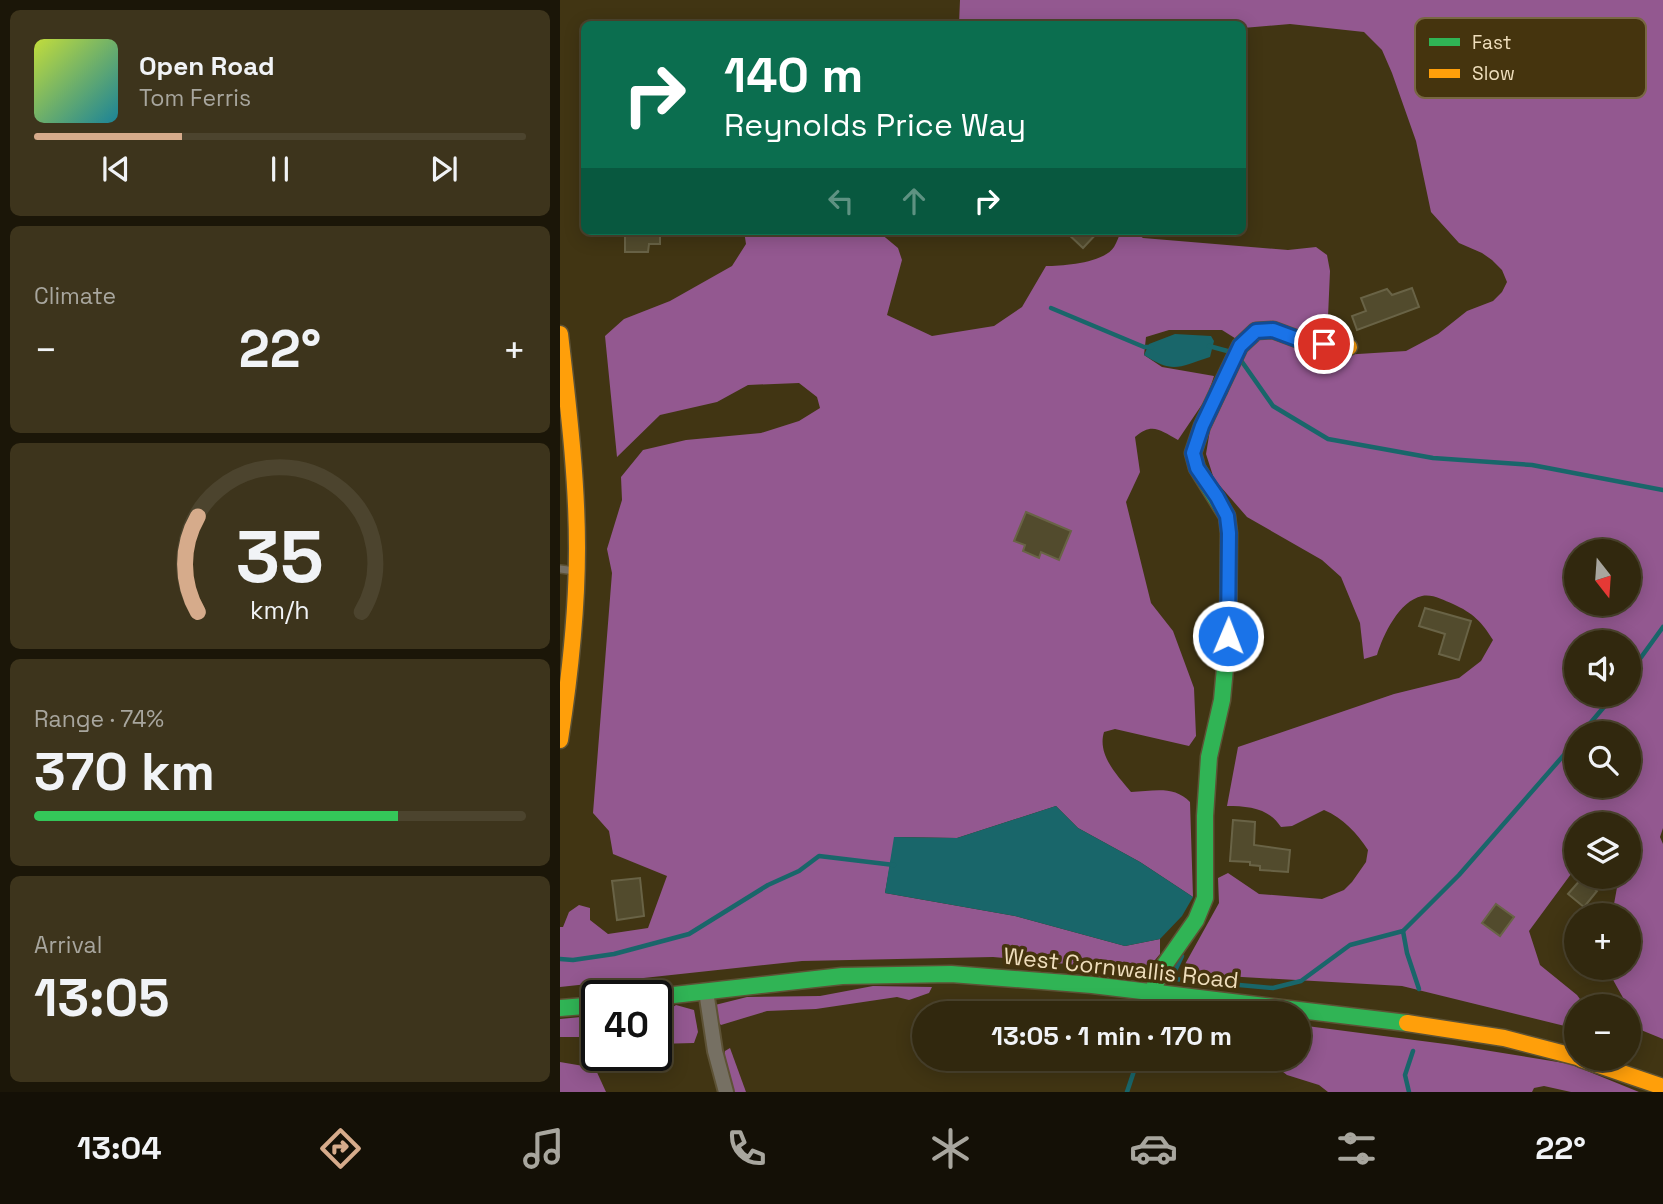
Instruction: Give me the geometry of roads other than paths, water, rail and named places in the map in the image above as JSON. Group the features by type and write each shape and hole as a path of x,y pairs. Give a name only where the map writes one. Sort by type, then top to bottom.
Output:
{"street":[{"path":"1152,993 1161,970 1196,920 1205,898 1205,816 1209,757 1222,700 1228,636 1227,516 1197,468 1193,453 1202,426 1240,346 1256,331 1273,330 1300,340 1349,347"},
{"path":"560,334 574,463 568,570 570,667 560,740"},
{"name":"West Cornwallis Road","path":"672,995 902,973 1030,979 1443,1026 1530,1043 1564,1053"},
{"path":"706,991 715,1051 726,1092"},
{"path":"560,1008 581,1006"},
{"name":"West Cornwallis Road","path":"1617,1071 1663,1087"}],"water":[{"path":"1175,334 1211,336 1214,341 1210,357 1191,364 1169,367 1144,355 1149,344"},
{"path":"1056,806 1078,828 1140,862 1193,897 1182,916 1160,939 1125,946 1015,916 885,893 894,837 957,838"}],"waterway":[{"path":"1051,308 1144,347 1152,347"},
{"path":"1209,346 1231,352"},
{"path":"1240,359 1273,406 1328,439 1433,458 1532,465 1663,490"},
{"path":"1641,657 1663,627"},
{"path":"1592,721 1604,707"},
{"path":"1163,978 1273,988 1301,981 1350,945 1403,931 1459,875 1564,755"},
{"path":"560,959 573,960 614,954 689,934 768,885 799,871 819,856 894,865"},
{"path":"1403,931 1419,989"},
{"path":"1172,977 1182,956"},
{"path":"1137,977 1149,976"},
{"path":"1409,1092 1405,1075 1413,1051"},
{"path":"1127,1092 1134,1071"}]}
